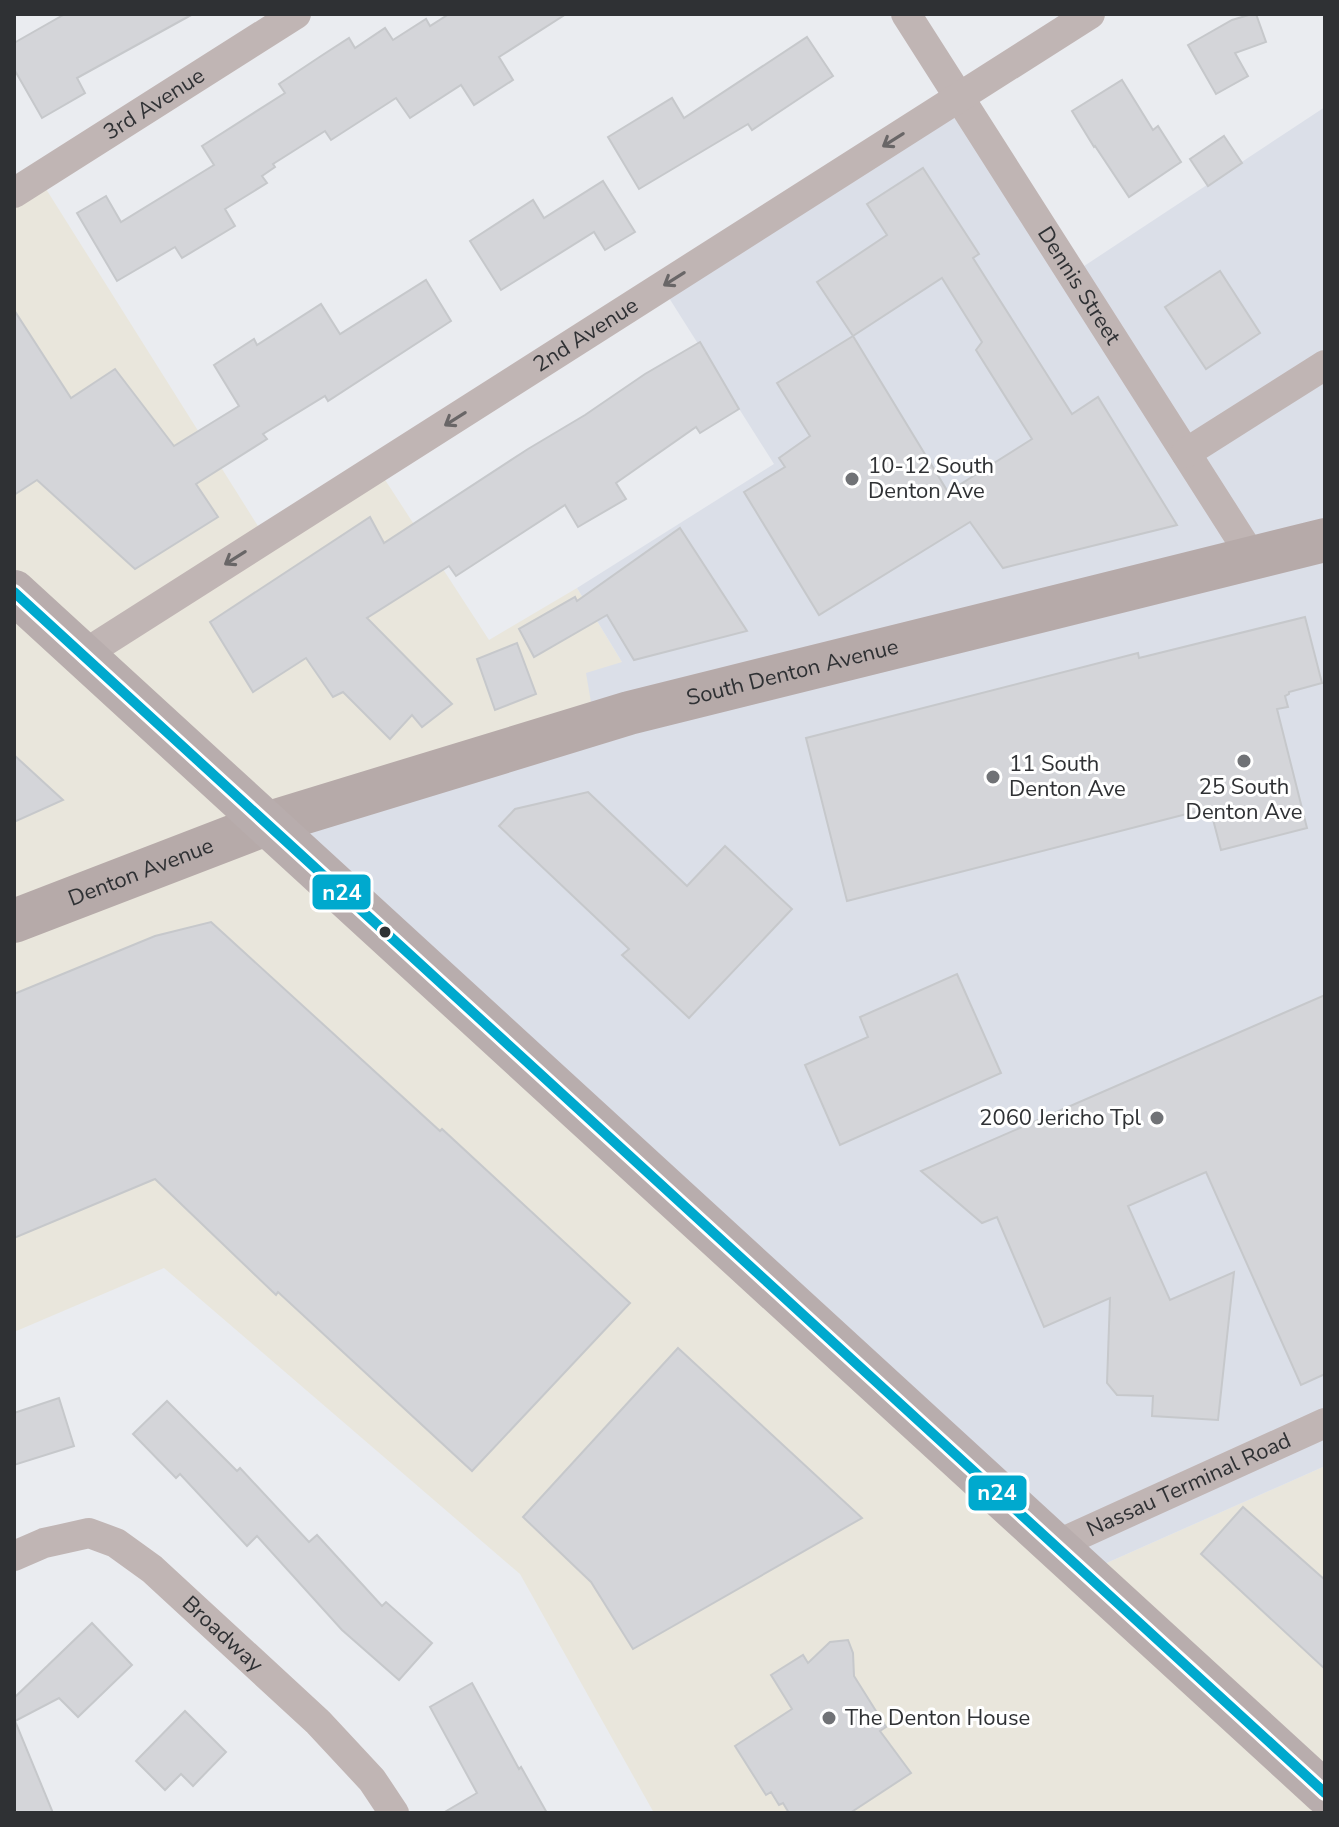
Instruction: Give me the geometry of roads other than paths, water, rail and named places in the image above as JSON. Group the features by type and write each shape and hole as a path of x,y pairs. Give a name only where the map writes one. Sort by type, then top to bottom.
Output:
{"main road":[{"path":"14,592 1325,1793"}],"street":[{"name":"3rd Avenue","path":"14,193 296,14"},
{"name":"Dennis Street","path":"906,14 1252,557"},
{"name":"2nd Avenue","path":"83,655 1090,14"},
{"path":"1186,453 1325,365"},
{"name":"South Denton Avenue","path":"266,824 629,713 1325,540"},
{"name":"Denton Avenue","path":"14,921 266,824"},
{"name":"Nassau Terminal Road","path":"1054,1546 1325,1423"},
{"name":"Broadway","path":"14,1556 44,1543 89,1533 116,1543 152,1569 318,1722 372,1780 394,1813"}],"place":[{"name":"10-12 South Denton Ave","path":"852,479"},
{"name":"25 South Denton Ave","path":"1244,761"},
{"name":"11 South Denton Ave","path":"993,777"},
{"name":"2060 Jericho Tpl","path":"1157,1118"},
{"name":"The Denton House","path":"829,1718"}]}
